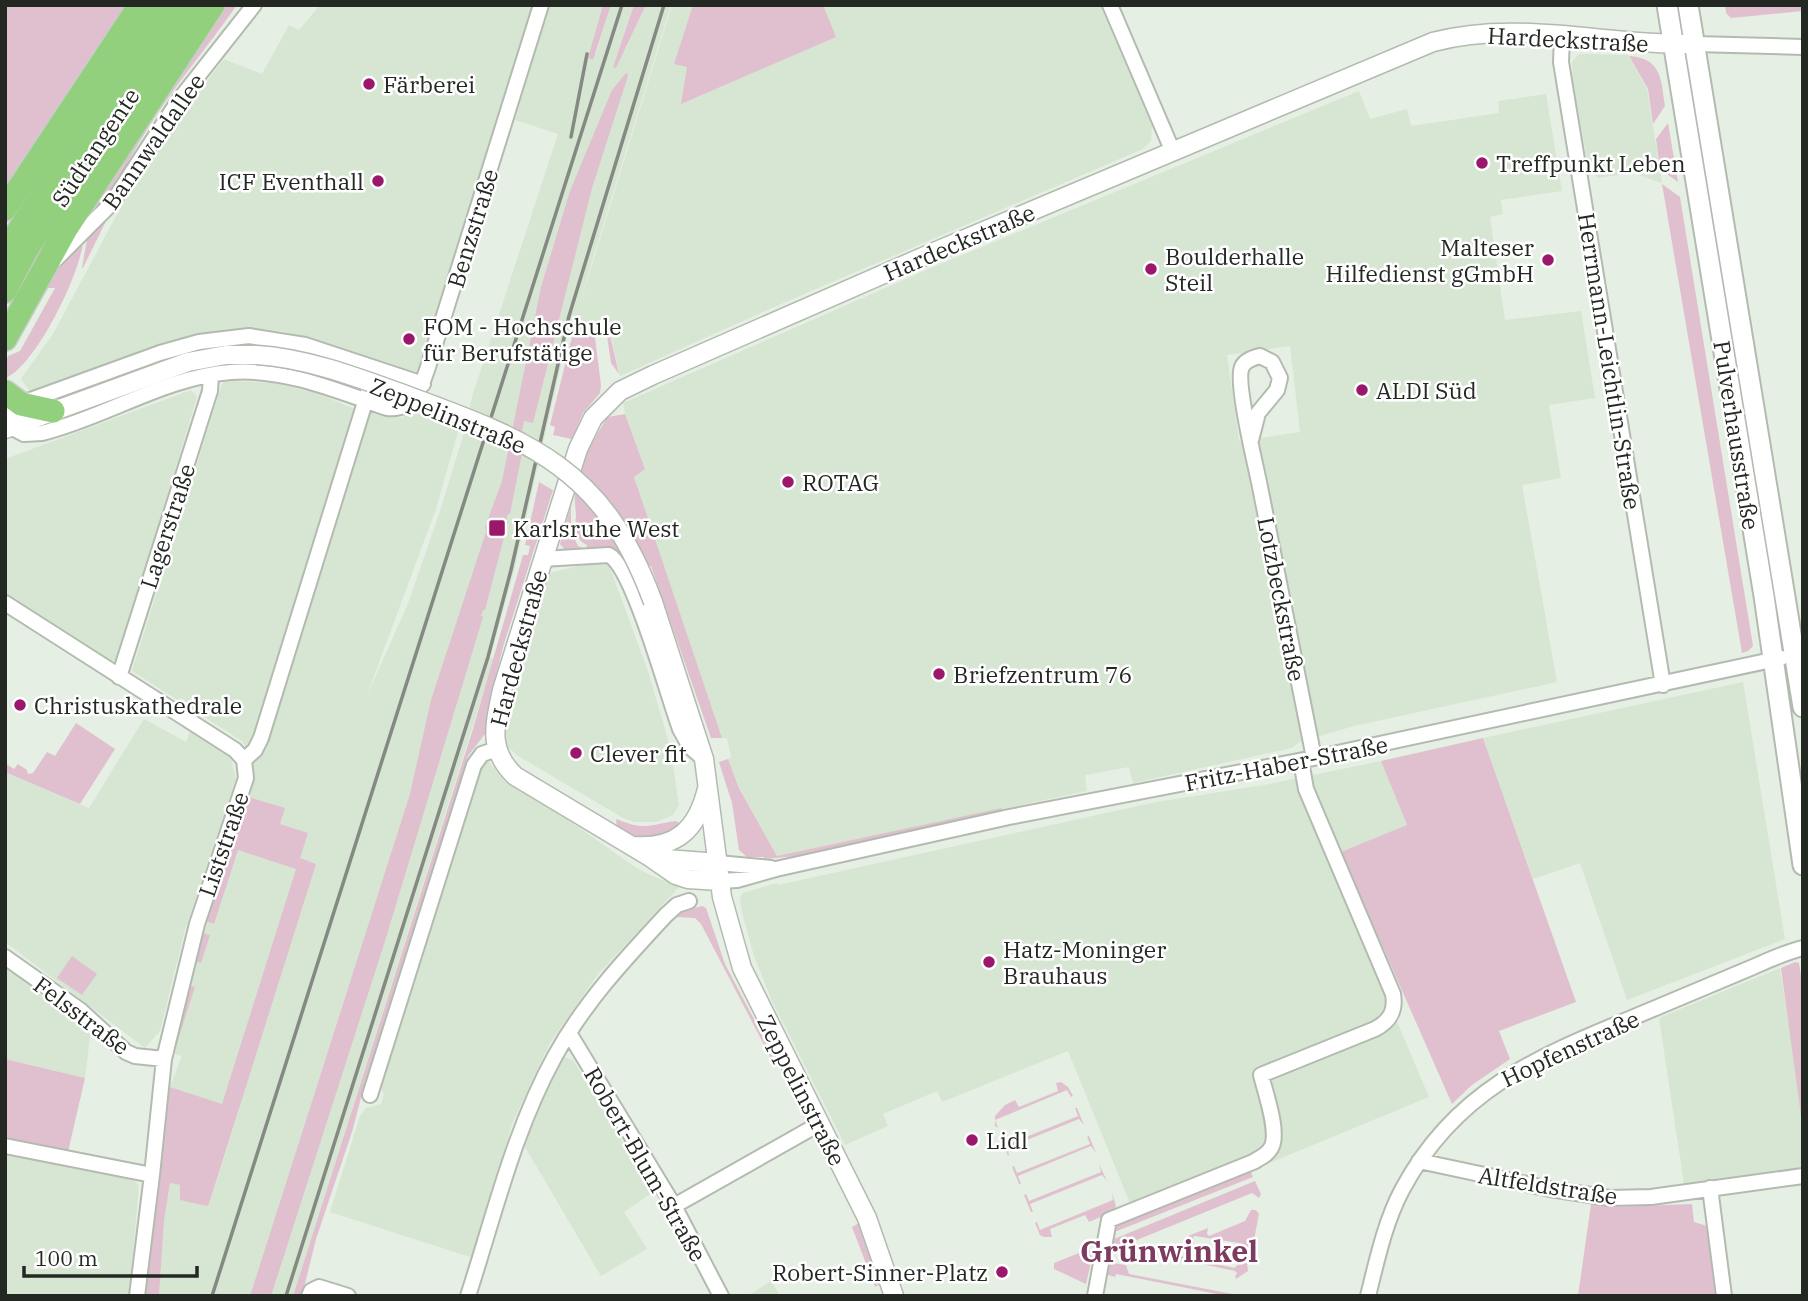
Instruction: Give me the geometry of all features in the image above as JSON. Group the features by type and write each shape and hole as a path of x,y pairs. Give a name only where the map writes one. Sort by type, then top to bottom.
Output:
{"highway":[{"path":"5,209 140,5"},
{"name":"Südtangente","path":"5,252 166,5"},
{"name":"Südtangente","path":"5,291 27,249 189,5"},
{"path":"5,339 66,229 213,5"},
{"path":"11,413 53,411"}],"main road":[{"name":"Pulverhausstraße","path":"1667,5 1774,660 1803,865"},
{"name":"Pulverhausstraße","path":"1688,5 1803,707"}],"street":[{"name":"Bannwaldallee","path":"45,270 105,212 179,100 254,5"},
{"name":"Benzstraße","path":"366,401 387,408 401,408 414,400 423,384 541,5"},
{"path":"1110,5 1173,152"},
{"name":"Hardeckstraße","path":"719,872 688,879 676,875 515,776 501,760 494,736 502,690 583,437 593,418 620,391 779,319 1433,42 1483,33 1695,44"},
{"name":"Herrmann-Leichtlin-Straße","path":"1562,36 1561,62 1663,685"},
{"path":"1695,44 1803,47"},
{"name":"Zeppelinstraße","path":"366,401 279,375 244,372 211,375 168,387 43,433 19,433 11,413 160,353 199,342 232,337 248,336 285,341 423,384"},
{"name":"Zeppelinstraße","path":"53,411 198,360 226,355 287,358 394,391 478,422 527,445 576,480 594,498 620,531 644,578 704,759 726,915 742,968 867,1218 894,1296"},
{"name":"Lotzbeckstraße","path":"1095,1296 1109,1220 1253,1162 1270,1151 1274,1132 1261,1074 1375,1030 1387,1021 1393,1012 1393,994 1306,789 1307,760 1251,440 1240,375 1241,368 1247,361 1260,356 1272,362 1280,377 1277,390 1258,413 1251,440"},
{"name":"Liststraße","path":"137,1296 164,1059 197,924 246,778 244,760 255,750 261,738 376,368"},
{"name":"Lagerstraße","path":"119,677 210,391 211,375"},
{"path":"542,559 609,555 616,560 634,596 680,729 687,743 704,759"},
{"path":"5,603 235,750 244,760"},
{"name":"Fritz-Haber-Straße","path":"719,872 737,880 1009,817 1307,760 1796,656"},
{"name":"Hardeckstraße","path":"370,1095 474,765 482,754 497,749"},
{"path":"629,846 666,845 682,835 694,823 709,782"},
{"path":"468,1296 519,1139 543,1080 569,1033 587,1005 623,961 677,905 689,901"},
{"name":"Hopfenstraße","path":"1368,1296 1401,1191 1419,1161 1475,1098 1558,1050 1803,948"},
{"name":"Felsstraße","path":"5,957 80,1010 126,1052 135,1056 164,1059"},
{"name":"Robert-Blum-Straße","path":"569,1033 674,1206 721,1296"},
{"path":"674,1206 819,1124"},
{"path":"5,1146 152,1175"},
{"name":"Altfeldstraße","path":"1419,1161 1550,1189 1610,1198 1651,1197 1803,1176"},
{"path":"1710,1188 1724,1296"},
{"path":"311,1292 324,1288 348,1296"}],"shaded area":[{"path":"5,5 131,5 5,195"},
{"path":"219,5 237,5 157,114 106,198 67,241"},
{"path":"320,5 536,5 417,372 282,331 232,329 184,337 33,395 21,379 53,334 145,162 224,59 262,74 289,25 299,30"},
{"path":"550,5 603,5 593,42 596,54 611,5 634,5 613,67 625,50 646,5 671,5 580,304 672,5 1100,5 1152,126 1151,141 1143,149 620,376 608,322 581,322 578,314 576,317 572,316 514,571 490,657 494,659 293,1296 159,1296 164,1221 170,1183 180,1185 209,1205 239,1110 170,1087 182,1056 175,1054 176,1042 195,961 254,772 251,755 242,741 132,671 222,384 235,381 274,383 319,394 357,410 403,418 406,407 459,428 436,509 367,695 408,604 439,514 465,430 472,397 558,134 515,120"},
{"path":"603,5 611,5 593,60 588,58"},
{"path":"634,5 646,5 616,68 613,67"},
{"path":"693,5 823,5 836,37 681,104 687,67 674,64"},
{"path":"1725,5 1803,5 1803,11 1731,18 1726,13"},
{"path":"1579,54 1628,55 1647,89 1662,183 1633,173 1598,178 1588,166 1573,81 1572,62"},
{"path":"1629,56 1648,61 1661,79 1665,106 1653,124 1648,89"},
{"path":"626,73 627,79 592,188 533,423 524,421 522,431 526,433 510,514 506,521 508,522 485,610 385,941 271,1296 250,1296 410,794 431,700 502,481 541,287 570,191 612,90"},
{"path":"1359,91 1370,119 1407,109 1411,126 1499,113 1498,101 1546,94 1562,191 1501,200 1503,214 1490,217 1505,320 1581,311 1595,398 1549,405 1561,478 1522,485 1557,682 1354,726 1299,742 1292,748 1133,783 1129,767 1085,775 1087,791 777,856 739,787 728,759 731,757 727,738 722,738 634,476 645,469 623,403 924,271","holes":["1290,346 1300,432 1239,441 1227,355"]},
{"path":"1668,123 1678,182 1660,169 1656,139"},
{"path":"1662,184 1680,197 1753,646 1742,653"},
{"path":"108,217 83,268 82,268 87,239"},
{"path":"83,242 74,275 55,317 30,356 18,370 6,378 5,364 8,356 20,351 55,288 44,288 58,267"},
{"path":"578,313 581,322 593,322 601,385 600,393 583,413 572,439 553,435 555,427 550,425"},
{"path":"607,322 619,374 611,363"},
{"path":"191,390 197,397 119,656 110,662 5,593 5,459"},
{"path":"625,414 645,469 634,477 722,738 711,738 651,566 630,574 622,557 612,549 568,553 560,544 571,506 571,531 578,546 586,549 587,545 580,540 576,529 576,485 592,444 608,417"},
{"path":"539,482 553,490 503,647 487,712 485,734 468,756 409,951 316,1239 302,1296 293,1296 473,729 523,555 528,555 530,546 525,545"},
{"path":"600,561 609,565 648,671 670,746 679,805 673,815 656,822 634,822 625,819 518,756 508,747 506,741 504,724 510,687 542,579 553,572"},
{"path":"1743,682 1785,939 1627,1000 1580,863 1533,879 1483,738"},
{"path":"144,719 186,742 191,729 230,755 236,779 185,930 160,1031 145,1048 5,942 5,772 89,808"},
{"path":"76,723 115,749 80,804 5,772 5,763 14,769 18,764 27,770 28,774 33,773 47,752 55,756"},
{"path":"1483,738 1576,1002 1499,1031 1510,1059 1472,1085 1452,1104 1341,852 1407,825 1381,761"},
{"path":"728,759 739,788 777,856 1002,808 1000,813 820,854 764,859 747,857 739,850 732,803 719,762"},
{"path":"488,761 505,781 561,815 635,867 680,886 598,974 550,1043 512,1124 473,1258 330,1212 360,1116 366,1108 381,1104 384,1094 379,1085 481,764"},
{"name":"Hatz-Moninger Brauhaus","path":"1381,761 1407,825 1328,859 1429,1097 1136,1218 1068,1051 942,1102 937,1091 883,1114 888,1126 845,1145 772,1001 754,956 743,916 740,900 742,893 777,883 778,885 1156,802 1264,785"},
{"path":"245,796 285,808 280,824 308,833 300,858 316,864 209,1204 207,1206 180,1200 180,1185 170,1183 164,1221 159,1296 144,1296 170,1087 222,1104 296,869 238,850 214,924 206,921"},
{"path":"616,819 641,826 676,821 684,826 659,841 633,838 617,828"},
{"path":"702,906 706,908 725,964 776,1061 773,1062 701,924 695,918 677,917 683,911"},
{"path":"202,933 210,935 201,963 194,961"},
{"path":"72,956 97,974 82,995 57,978"},
{"path":"1799,963 1803,989 1801,1116 1781,968"},
{"path":"1780,968 1803,1116 1803,1168 1684,1184 1659,1018"},
{"path":"5,969 91,1029 85,1078 5,1059"},
{"path":"187,985 195,987 177,1043 174,1042"},
{"path":"564,1057 573,1060 653,1192 624,1212 647,1249 601,1276 525,1147 543,1097"},
{"path":"5,1059 85,1078 68,1152 5,1141"},
{"path":"1061,1082 1068,1087 1073,1096 1071,1097 1067,1090 995,1120 995,1116 1005,1105 1015,1100 1019,1107 1058,1091 1056,1083"},
{"path":"1075,1108 1084,1125 1079,1119 1007,1148 1008,1156 1001,1139 1003,1138 1006,1145 1078,1116"},
{"path":"1089,1136 1096,1153 1091,1146 1018,1176 1019,1184 1012,1167 1014,1166 1017,1173 1090,1144 1087,1137"},
{"path":"5,1151 132,1179 139,1186 129,1296 5,1296"},
{"path":"1099,1164 1107,1181 1102,1175 1030,1204 1031,1212 1024,1195 1026,1194 1029,1201 1101,1172"},
{"path":"1250,1170 1253,1177 1112,1233 1116,1223"},
{"path":"1255,1181 1261,1194 1259,1198 1252,1193 1127,1244 1133,1251 1130,1252 1121,1252 1112,1246 1114,1239"},
{"path":"1112,1192 1116,1207 1110,1213 1089,1222 1085,1215 1050,1229 1052,1237 1040,1235 1035,1223 1037,1222 1040,1230 1113,1200"},
{"path":"1591,1204 1612,1207 1692,1204 1694,1222 1707,1226 1715,1296 1578,1296"},
{"path":"1251,1210 1256,1210 1259,1214 1249,1254 1243,1252 1239,1243 1195,1236 1194,1244 1187,1242 1188,1236 1208,1228 1209,1236 1245,1221"},
{"path":"859,1223 880,1284 875,1287 852,1227"},
{"path":"1169,1247 1165,1251 1167,1253 1234,1268 1243,1261 1247,1262 1248,1271 1236,1279 1235,1271 1154,1254 1149,1261 1144,1260 1146,1253"},
{"path":"1089,1249 1093,1254 1086,1284 1054,1269 1054,1263"},
{"path":"1107,1265 1126,1265 1129,1274 1243,1296 1227,1296 1105,1274"},
{"path":"771,1281 780,1296 747,1296"}],"railway":[{"path":"212,1296 622,5"},
{"path":"286,1296 488,657 511,570 569,316 664,5"},
{"path":"571,137 587,54"}],"place":[{"name":"Färberei","path":"369,84"},
{"name":"Treffpunkt Leben","path":"1482,163"},
{"name":"ICF Eventhall","path":"378,181"},
{"name":"Malteser Hilfedienst gGmbH","path":"1548,260"},
{"name":"Boulderhalle Steil","path":"1151,269"},
{"name":"FOM - Hochschule für Berufstätige","path":"409,339"},
{"name":"ALDI Süd","path":"1362,390"},
{"name":"ROTAG","path":"788,482"},
{"name":"Karlsruhe West","path":"497,528"},
{"name":"Briefzentrum 76","path":"939,674"},
{"name":"Christuskathedrale","path":"20,705"},
{"name":"Clever fit","path":"576,753"},
{"name":"Hatz-Moninger Brauhaus","path":"989,962"},
{"name":"Lidl","path":"972,1140"},
{"name":"Robert-Sinner-Platz","path":"1002,1272"}],"district":[{"name":"Grünwinkel","path":"1169,1250"}]}
